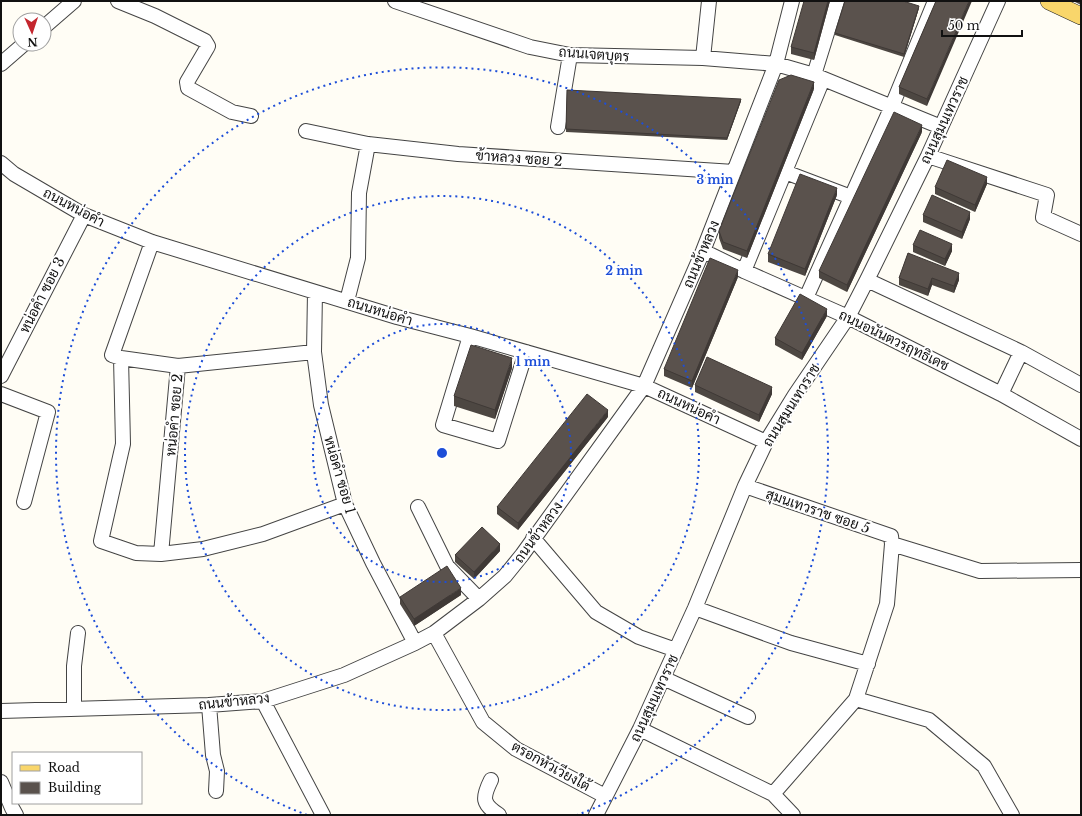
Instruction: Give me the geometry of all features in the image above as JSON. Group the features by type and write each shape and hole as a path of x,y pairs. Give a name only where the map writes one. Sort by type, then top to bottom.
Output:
{"main road":[{"path":"1049,1 1081,16"}],"street":[{"path":"52,20 74,1"},
{"path":"118,1 156,16 205,41 208,46 187,82 188,88 232,112 251,116"},
{"name":"ถนนเจตบุตร","path":"395,1 530,47 570,55 703,58 776,64 818,77 941,127"},
{"path":"703,58 709,1"},
{"name":"ถนนข้าหลวง","path":"1,711 209,705 264,701 344,676 415,643 434,633 479,599 505,576 644,386 703,251 776,64 792,1"},
{"path":"744,271 785,172 818,77 836,1"},
{"path":"806,298 892,106 935,1"},
{"name":"ถนนสุมนเทวราช","path":"596,815 640,729 695,608 745,486 766,442 795,394 848,317 928,156 998,1"},
{"path":"1,64 15,52"},
{"path":"558,127 570,55"},
{"name":"ข้าหลวง ซอย 2","path":"306,131 368,144 458,154 734,172"},
{"path":"347,301 358,258 359,193 368,144"},
{"path":"928,156 1047,196 1042,217 1081,234"},
{"name":"ถนนหน่อคำ","path":"1,163 14,174 84,215 152,242 397,317 470,336 644,386 766,442"},
{"path":"785,172 850,197"},
{"name":"หน่อคำ ซอย 3","path":"1,376 84,215"},
{"path":"152,242 112,356 122,358 123,444 101,541 136,553 161,554 203,549 263,534 345,504"},
{"name":"ถนนอนันตวรฤทธิเดช","path":"703,251 744,271 848,317 1001,394 1081,439"},
{"path":"867,280 1021,352 1081,385"},
{"name":"หน่อคำ ซอย 1","path":"315,292 314,352 321,405 345,504 373,564 415,643"},
{"path":"470,336 443,425 498,441 526,352"},
{"path":"178,366 314,352"},
{"path":"1001,394 1021,352"},
{"name":"หน่อคำ ซอย 2","path":"122,358 178,366 161,554"},
{"path":"1,394 48,412 24,502"},
{"name":"สุมนเทวราช ซอย 5","path":"745,486 980,571 1081,570"},
{"path":"418,507 447,566 479,599"},
{"path":"533,538 596,612 639,637 676,650"},
{"path":"773,794 856,699 888,604 892,540"},
{"path":"695,608 791,643 868,664"},
{"path":"74,709 74,666 78,633"},
{"name":"ตรอกหัวเวียงใต้","path":"434,633 483,722 516,749 605,796"},
{"path":"663,678 748,717"},
{"path":"856,699 929,720 984,766 1012,815"},
{"path":"264,701 323,815"},
{"path":"209,705 212,755 217,771 216,791"},
{"path":"640,729 773,794 793,815"},
{"path":"490,780 484,799 485,804 499,815"},
{"path":"1,782 16,815"}],"building":[{"path":"804,1 828,1 814,53 791,47"},
{"path":"845,1 903,1 919,6 904,54 835,33"},
{"path":"936,1 969,1 927,99 899,87"},
{"path":"791,75 814,82 747,251 723,242 719,231 779,80"},
{"path":"567,90 741,99 727,138 566,129"},
{"path":"894,112 922,125 847,285 819,271"},
{"path":"947,160 987,177 975,205 935,187"},
{"path":"800,174 837,188 805,269 768,254"},
{"path":"932,195 970,212 962,232 923,215"},
{"path":"920,230 952,244 945,259 913,245"},
{"path":"908,253 959,273 954,286 932,278 928,289 899,278"},
{"path":"710,258 738,270 692,381 664,369"},
{"path":"800,294 827,309 802,353 775,338"},
{"path":"471,345 512,358 495,410 454,396"},
{"path":"707,357 772,387 759,415 695,385"},
{"path":"587,394 608,410 518,523 497,507"},
{"path":"482,527 500,544 474,572 455,555"},
{"path":"447,566 461,588 414,619 400,597"}]}
